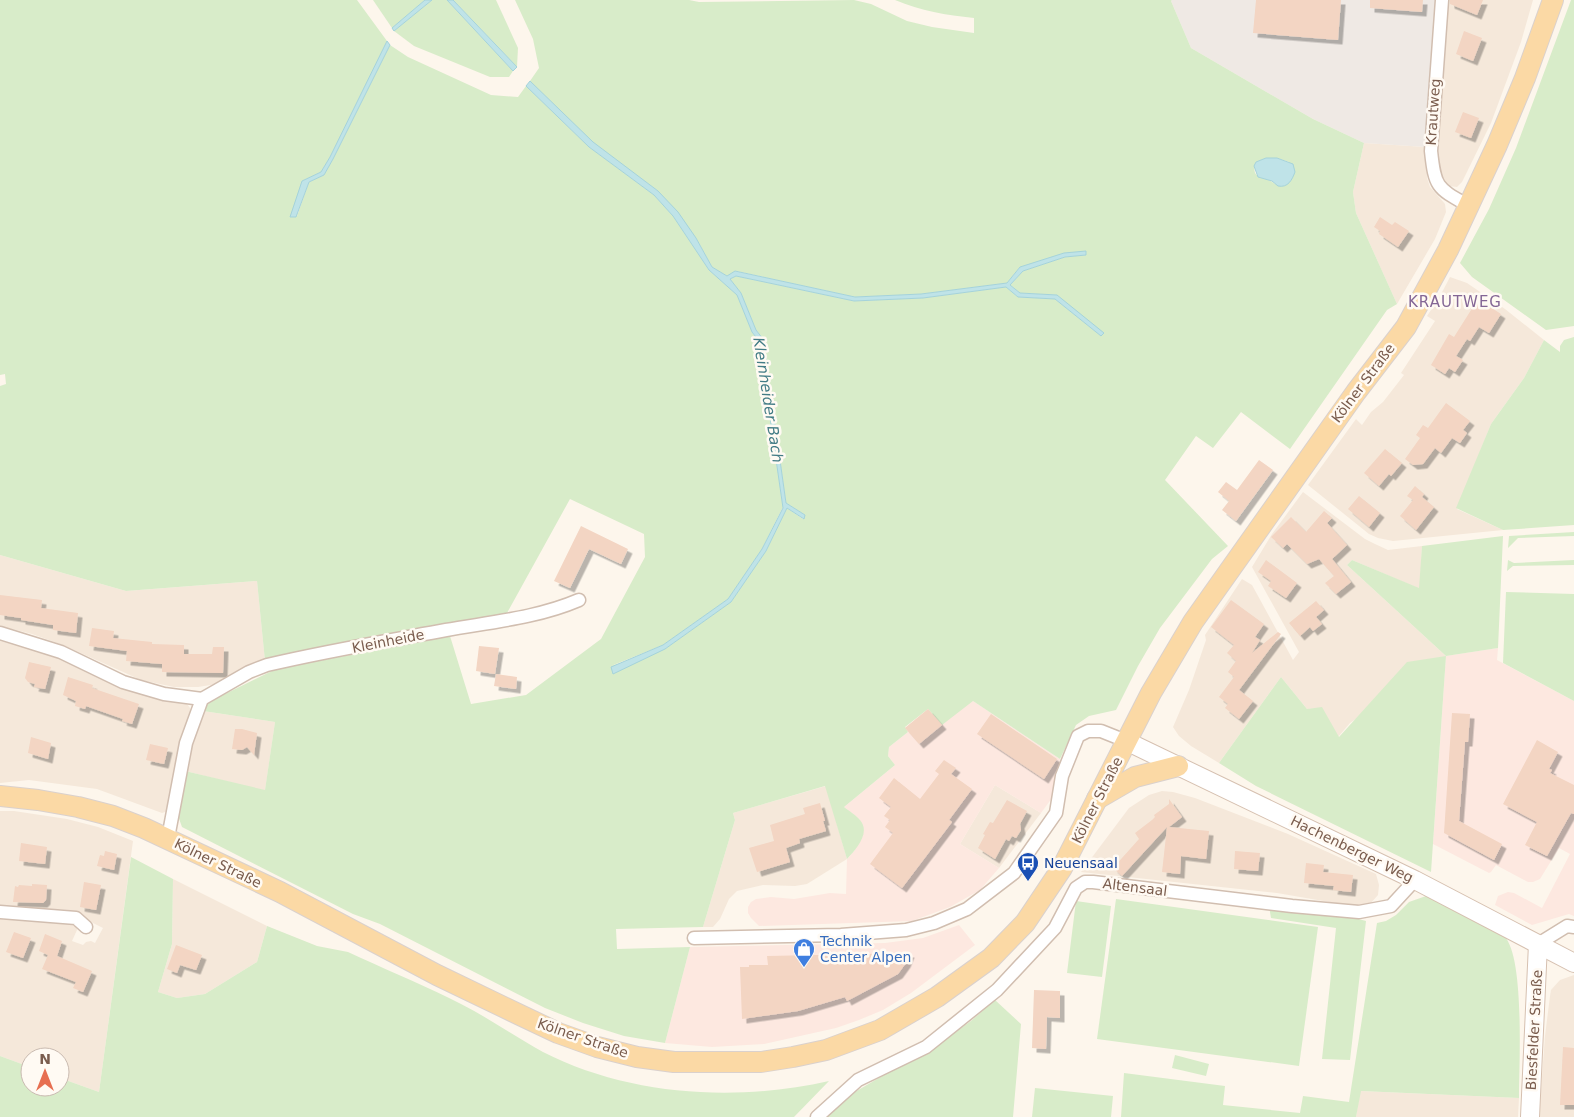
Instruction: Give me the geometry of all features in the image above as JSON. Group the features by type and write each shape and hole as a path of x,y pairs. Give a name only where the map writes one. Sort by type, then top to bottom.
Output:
{"main road":[{"name":"Kölner Straße","path":"0,796 78,807 113,816 168,838 280,892 445,979 558,1033 636,1057 674,1062 761,1062 826,1050 880,1030 937,997 990,958 1025,923 1062,868 1167,664 1193,622 1356,392 1406,327 1446,255 1497,145 1525,78 1553,0"},
{"path":"1097,799 1136,777 1178,766"}],"street":[{"name":"Krautweg","path":"1442,0 1431,151 1433,172 1437,183 1446,194 1469,206"},
{"name":"Kleinheide","path":"202,699 249,672 267,665 448,630 511,620 558,609 579,600"},
{"path":"0,633 61,652 123,682 164,694 202,699 186,743 168,838"},
{"name":"Kölner Straße","path":"694,938 841,935 906,930 934,923 967,909 1014,873 1056,813 1062,776 1078,736 1088,731 1101,731 1126,741"},
{"name":"Hachenberger Weg","path":"1126,741 1415,880 1574,964"},
{"name":"Altensaal","path":"817,1117 858,1080 926,1047 997,990 1055,928 1076,888 1086,882 1359,912 1391,906 1415,880"},
{"path":"0,912 76,918 86,927"},
{"path":"1538,944 1567,926 1574,927"},
{"name":"Biesfelder Straße","path":"1530,1117 1538,944"}],"shaded area":[{"path":"1172,0 1437,0 1426,147 1364,143 1313,119 1191,48"},
{"path":"1449,0 1533,0 1521,42 1491,123 1462,182 1457,187 1449,186 1443,182 1436,167 1437,116"},
{"path":"1364,143 1426,147 1427,178 1430,187 1445,204 1446,212 1435,239 1397,304 1356,213 1353,192"},
{"path":"1450,277 1467,283 1505,309 1544,340 1524,378 1491,424 1457,509 1503,530 1393,541 1378,538 1369,534 1308,485 1356,419 1362,425 1404,375 1401,373 1435,321 1427,316"},
{"path":"1303,492 1365,539 1388,550 1422,546 1420,589 1352,560 1347,565 1446,656 1350,723 1338,737 1322,708 1307,709 1281,677 1219,763 1191,746 1179,736 1173,727 1189,690 1206,640 1205,635 1242,579 1252,585 1293,660 1299,652 1252,567 1272,534"},
{"path":"0,555 126,591 257,581 265,661 223,683 198,687 174,687 141,680 63,645 32,634 0,626"},
{"path":"0,640 24,646 63,660 128,690 143,695 183,701 187,704 190,708 190,713 181,741 168,811 162,813 97,789 29,780 0,783"},
{"path":"1498,648 1497,660 1574,701 1574,916 1569,914 1532,925 1495,905 1498,896 1508,892 1514,893 1542,908 1570,854 1559,848 1540,879 1528,882 1496,865 1489,873 1433,844 1446,656"},
{"path":"973,701 1060,759 1052,798 1041,813 995,785 960,844 999,868 980,890 950,907 912,921 759,926 748,913 748,907 756,899 771,897 794,899 830,893 846,894 847,859 855,850 860,820 844,807 895,765 888,756 889,747 908,732 905,728 928,709"},
{"path":"203,711 275,722 265,791 185,771 190,743"},
{"path":"995,785 1041,813 999,868 960,844"},
{"path":"826,786 847,859 807,884 795,886 763,885 737,891 729,899 720,919 713,927 703,927 735,820 733,813"},
{"path":"1162,791 1195,798 1288,834 1376,874 1379,885 1378,895 1370,904 1358,907 1277,893 1081,872 1129,808 1149,795"},
{"path":"0,811 14,811 67,819 98,827 133,841 99,1092 70,1082 70,1047 20,1047 20,1063 0,1056 0,919 11,920 13,917 73,923 77,930 72,941 83,945 91,941 95,943 103,928 91,922 80,913 70,912 69,910 0,906"},
{"path":"173,879 267,926 257,962 205,994 177,998 158,992 172,944"},
{"path":"959,925 975,945 911,993 883,1010 859,1020 836,1028 764,1044 712,1047 665,1043 690,947 885,943 923,938"},
{"path":"1574,975 1574,1117 1539,1117 1545,1036 1551,990 1560,980"},
{"path":"1360,1091 1519,1098 1518,1117 1356,1117"}],"green space":[{"path":"0,0 357,0 387,41 321,172 302,181 297,216 309,182 324,175 390,45 408,57 491,95 518,97 526,86 589,147 654,195 673,216 709,270 737,295 752,332 759,341 783,507 762,549 728,599 663,645 611,666 665,649 731,602 766,551 787,508 803,519 805,515 786,503 763,339 756,330 741,293 730,279 736,276 854,301 923,298 1006,287 1018,297 1055,299 1101,336 1057,295 1020,293 1010,285 1023,271 1065,257 1086,255 1086,251 1020,267 1007,283 921,294 855,297 736,271 727,276 712,267 696,238 658,191 593,143 530,81 539,68 533,39 515,0 689,0 699,2 854,0 871,4 907,21 974,33 974,18 934,12 895,0 1172,0 1191,48 1313,119 1364,143 1353,192 1356,213 1397,304 1387,310 1290,449 1241,412 1213,448 1196,436 1165,480 1228,546 1212,559 1160,628 1116,710 1089,716 1076,725 1060,759 973,701 942,725 928,709 905,727 908,732 889,747 888,756 895,765 844,807 860,820 864,830 861,841 847,859 825,786 733,813 735,820 703,927 616,929 617,949 690,947 665,1043 624,1036 545,1008 380,924 353,914 182,827 177,813 185,771 265,790 275,722 203,711 206,705 219,697 276,669 450,636 471,704 526,695 601,639 645,557 644,534 570,499 507,613 265,661 257,581 126,591 0,555 0,386 6,384 5,374 0,375","holes":["1266,158 1277,158 1289,162 1275,184 1257,175 1254,168 1256,162"]},
{"path":"373,0 425,0 392,28"},
{"path":"432,0 447,0 513,71 509,77 490,77 414,46 394,31"},
{"path":"453,0 496,0 518,48 517,67"},
{"path":"1571,0 1574,0 1574,326 1546,330 1472,277 1460,263 1489,209 1516,148"},
{"path":"1574,337 1574,525 1503,530 1456,508 1491,424 1524,378 1544,340 1560,352 1560,346 1564,340"},
{"path":"1574,532 1574,536 1518,538 1508,548 1509,536"},
{"path":"1503,536 1498,648 1446,656 1347,565 1352,560 1419,588 1422,546"},
{"path":"1508,560 1514,563 1574,560 1574,565 1513,566 1507,571"},
{"path":"1506,592 1574,594 1574,701 1503,663"},
{"path":"1446,656 1431,872 1256,786 1219,763 1281,677 1307,709 1322,707 1339,737 1407,662"},
{"path":"131,857 173,879 172,944 158,992 177,998 205,994 257,962 267,926 317,946 348,952 461,1004 543,1052 576,1067 611,1078 683,1091 720,1093 794,1088 829,1081 794,1117 0,1117 0,1056 20,1063 20,1097 70,1097 70,1082 99,1092"},
{"path":"1426,896 1498,932 1504,936 1511,947 1518,988 1520,1038 1519,1098 1361,1091 1356,1117 1121,1117 1124,1073 1225,1086 1223,1105 1300,1113 1303,1096 1349,1102 1377,923 1386,921 1396,915 1409,902"},
{"path":"1116,899 1318,927 1299,1066 1097,1039"},
{"path":"1076,901 1111,906 1102,977 1067,973"},
{"path":"1269,906 1351,917 1366,921 1350,1060 1322,1059 1336,928 1271,918"},
{"path":"995,1000 1021,1024 1013,1117 827,1117 848,1096 944,1040 971,1021"},
{"path":"1175,1055 1209,1064 1206,1076 1172,1068"},
{"path":"1035,1088 1113,1096 1111,1117 1032,1117"}],"water":[{"path":"425,0 432,0 394,31 392,28"},
{"path":"447,0 453,0 517,67 513,71"},
{"path":"387,41 390,45 333,159 324,175 309,182 296,217 290,217 302,181 321,172"},
{"name":"Kleinheider Bach","path":"530,81 593,142 658,191 678,212 696,238 712,267 727,276 735,271 855,297 921,294 1007,283 1020,267 1064,253 1086,251 1086,255 1065,257 1023,271 1010,285 1020,293 1057,295 1104,333 1101,336 1055,299 1018,297 1006,287 923,298 854,301 736,276 730,279 741,293 756,330 763,339 786,503 805,515 804,519 787,508 766,551 731,602 665,649 613,674 611,667 663,645 728,599 762,549 783,508 759,341 752,332 737,295 709,270 673,216 654,195 589,147 526,86"},
{"path":"1266,158 1277,158 1293,164 1295,172 1289,183 1284,186 1278,186 1272,181 1258,177 1254,166 1256,162"}],"building":[{"path":"1256,0 1341,0 1338,40 1253,33"},
{"path":"1370,0 1423,0 1422,12 1370,8"},
{"path":"1450,0 1483,0 1477,15 1450,4"},
{"path":"1464,31 1482,38 1473,61 1456,54"},
{"path":"1463,112 1479,118 1471,138 1455,132"},
{"path":"1380,217 1392,225 1395,222 1409,231 1398,247 1379,234 1380,231 1374,227"},
{"path":"1478,299 1501,314 1489,333 1479,327 1470,341 1467,339 1456,356 1463,360 1455,372 1449,368 1445,374 1431,365 1449,334 1454,337"},
{"path":"1446,403 1470,421 1463,430 1467,433 1460,443 1452,438 1441,453 1435,448 1423,464 1413,465 1405,459 1420,438 1416,435 1423,425 1428,428"},
{"path":"1385,449 1402,463 1379,486 1364,473"},
{"path":"1259,460 1273,470 1236,521 1222,510 1229,501 1218,492 1226,482 1237,490"},
{"path":"1415,486 1424,494 1422,497 1434,507 1416,530 1400,516 1413,500 1407,496"},
{"path":"1359,496 1380,513 1369,527 1348,509"},
{"path":"1324,511 1332,518 1327,523 1347,545 1332,559 1351,582 1336,594 1325,583 1334,576 1319,559 1307,564 1287,544 1283,548 1271,537 1291,517 1306,532"},
{"path":"581,526 628,549 621,564 589,549 570,588 554,581"},
{"path":"1266,560 1297,583 1286,598 1268,586 1271,581 1258,572"},
{"path":"0,595 42,600 41,608 78,613 76,633 53,630 53,625 0,615"},
{"path":"1231,600 1264,624 1255,637 1260,640 1252,653 1278,632 1281,634 1239,690 1253,701 1239,719 1225,708 1228,704 1219,697 1234,677 1228,672 1236,661 1227,653 1234,645 1211,627"},
{"path":"1316,601 1324,610 1316,617 1322,624 1313,631 1310,627 1300,636 1289,623"},
{"path":"92,628 114,631 113,638 152,642 152,644 184,645 184,654 212,654 213,647 224,647 223,673 162,672 162,664 126,661 127,651 89,646"},
{"path":"479,646 499,648 495,674 476,671"},
{"path":"29,662 51,667 45,689 34,687 35,684 28,682 25,678"},
{"path":"496,674 517,677 516,689 494,686"},
{"path":"68,677 93,685 92,688 139,704 132,724 86,706 85,709 75,706 76,701 63,695"},
{"path":"928,709 942,725 919,744 905,728"},
{"path":"1452,713 1470,714 1468,742 1465,742 1459,821 1502,844 1494,860 1444,833"},
{"path":"991,714 1057,759 1044,779 977,734"},
{"path":"235,729 257,733 254,755 247,747 242,750 232,749"},
{"path":"31,737 51,743 48,759 28,753"},
{"path":"1537,740 1558,752 1549,769 1552,770 1550,773 1574,785 1574,814 1571,813 1547,856 1525,845 1537,822 1503,804"},
{"path":"150,744 168,748 164,764 146,760"},
{"path":"944,760 956,768 951,774 972,789 949,820 952,822 902,888 870,864 893,833 885,827 890,820 884,816 891,807 879,798 894,778 920,799 939,774 935,771"},
{"path":"1169,799 1182,817 1169,827 1209,831 1206,859 1181,856 1180,874 1162,872 1167,827 1122,876 1113,868 1139,839 1135,833 1169,804"},
{"path":"1007,800 1027,811 1020,824 1021,830 1016,838 1012,836 1009,841 1006,839 995,859 978,848 990,822 993,823"},
{"path":"820,803 826,831 799,839 800,843 786,848 790,862 757,872 749,848 774,841 770,825 805,814 803,808"},
{"path":"21,843 47,847 45,864 19,861"},
{"path":"105,851 117,854 114,870 97,866 100,855 104,856"},
{"path":"1235,851 1260,853 1258,871 1234,869"},
{"path":"1306,863 1324,865 1323,872 1353,875 1351,892 1333,890 1334,886 1304,883"},
{"path":"84,882 101,885 96,910 80,907"},
{"path":"32,884 47,885 46,900 43,903 13,902 15,886 32,886"},
{"path":"14,932 31,938 23,958 6,952"},
{"path":"45,934 62,941 57,956 92,971 83,992 73,988 76,982 42,969 48,955 39,951"},
{"path":"176,945 202,955 196,970 180,965 177,973 167,969"},
{"path":"910,953 898,974 847,1001 845,997 798,1011 742,1019 740,967 768,965 767,956"},
{"path":"1034,990 1060,991 1060,1018 1047,1017 1046,1049 1032,1048"},
{"path":"1563,1047 1574,1048 1574,1105 1560,1105"}],"place":[{"name":"Neuensaal","path":"1028,882"},
{"name":"Technik Center Alpen","path":"804,968"}],"district":[{"name":"KRAUTWEG","path":"1455,302"}]}
